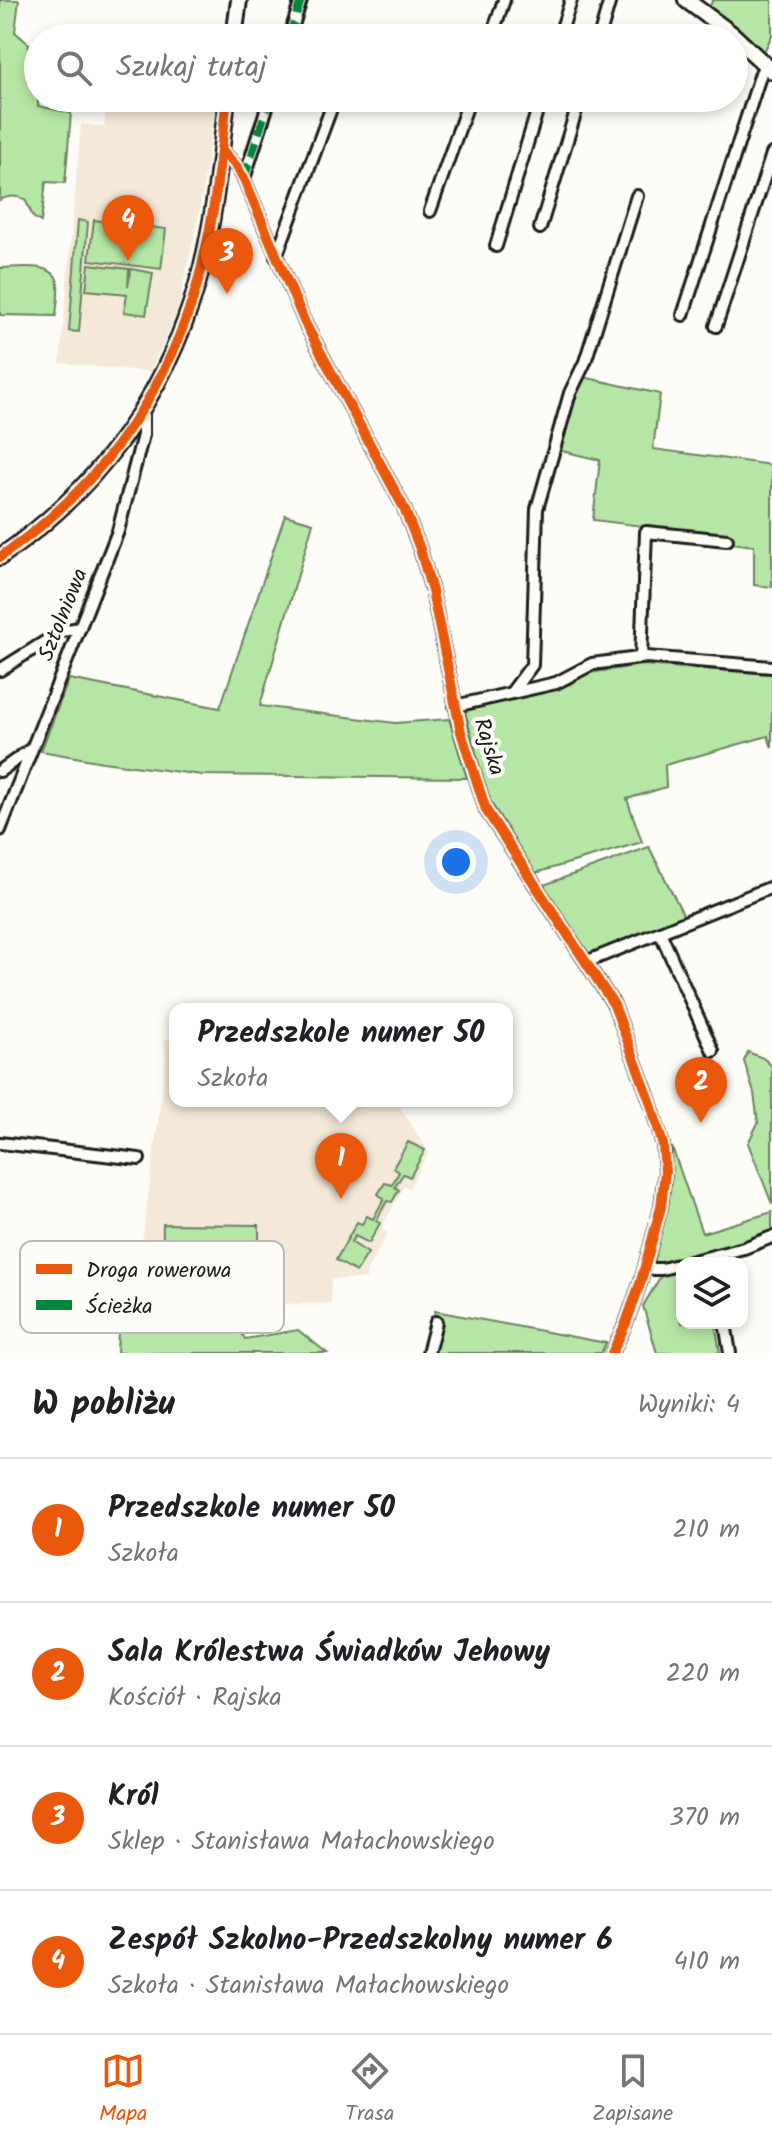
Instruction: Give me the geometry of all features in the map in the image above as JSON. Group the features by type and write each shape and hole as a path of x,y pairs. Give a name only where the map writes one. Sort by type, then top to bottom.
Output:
{"street":[{"path":"236,24 239,0"},
{"path":"293,24 301,0"},
{"path":"496,24 504,0"},
{"path":"563,24 571,0"},
{"path":"603,24 610,0"},
{"path":"686,0 718,24"},
{"path":"683,315 761,73 769,68 748,49"},
{"path":"0,557 77,494 143,409 168,362 197,284 209,229 225,112"},
{"path":"244,179 266,112"},
{"path":"276,257 330,112"},
{"path":"430,211 465,112"},
{"path":"496,246 537,112"},
{"path":"540,228 576,112"},
{"name":"Rajska","path":"221,149 244,179 312,337 404,508 432,591 455,706 486,810 614,1005 645,1086 663,1145 665,1172 661,1207 645,1269 612,1353"},
{"path":"716,326 772,154"},
{"path":"511,693 532,665 537,509 570,393 585,362 637,196"},
{"name":"Sztolniowa","path":"0,830 123,519 143,435 143,409"},
{"path":"641,658 646,532 727,540"},
{"path":"0,670 62,631 80,628"},
{"path":"455,706 556,683 592,664 641,658 772,667"},
{"path":"0,771 33,747"},
{"path":"586,962 772,887"},
{"path":"660,932 713,1051"},
{"path":"0,1143 139,1159"},
{"path":"719,1257 772,1237"},
{"path":"645,1269 676,1266"},
{"path":"428,1353 436,1322"},
{"path":"726,1329 730,1353"}],"shaded area":[{"path":"106,112 214,112 200,209 177,313 150,372 60,363 81,124 104,127"},
{"path":"164,1039 169,1039 169,1107 400,1107 429,1152 409,1188 404,1186 381,1229 388,1233 367,1270 366,1279 331,1279 331,1304 284,1304 284,1241 142,1241 166,1061"}],"green space":[{"path":"0,0 19,0 15,32 24,40 24,112 71,113 65,183 46,182 41,222 33,217 25,199 12,196 0,200"},
{"path":"713,0 772,0 772,35 763,54 748,41 748,24 729,24 709,7"},
{"path":"78,220 88,222 79,332 69,331"},
{"path":"94,220 166,229 161,269 89,260"},
{"path":"89,264 129,269 128,286 131,269 153,273 146,315 124,312 127,294 86,290"},
{"path":"34,267 50,271 58,283 56,316 0,315 0,268"},
{"path":"583,377 660,394 653,449 772,465 772,587 754,585 754,546 731,543 732,537 593,520 600,460 558,450 576,389"},
{"path":"285,515 313,523 260,706 395,723 449,719 467,778 202,775 41,751 69,679 220,708"},
{"path":"642,665 772,674 772,748 768,736 665,765 666,787 627,799 642,842 535,873 488,798 465,711 570,684 589,673"},
{"path":"649,847 686,920 592,958 541,886"},
{"path":"748,1052 772,1066 772,1204 748,1143 758,1123 754,1093 744,1061"},
{"path":"408,1142 425,1150 410,1177 403,1174 395,1187 399,1190 392,1202 387,1201 369,1243 355,1236 351,1242 368,1253 356,1272 336,1260 357,1222 362,1224 367,1216 373,1219 384,1199 378,1194 385,1183 392,1185 399,1172 393,1168"},
{"path":"672,1147 702,1233 772,1212 772,1233 688,1257 676,1257 676,1260 667,1263 654,1262 670,1176"},
{"path":"163,1224 259,1225 259,1241 163,1241"},
{"path":"676,1270 676,1329 716,1329 720,1353 657,1353 643,1306 662,1274"},
{"path":"435,1311 606,1343 601,1353 433,1353"},
{"path":"298,1330 327,1353 117,1353 118,1333 242,1333 245,1339"}],"marked path":[{"path":"293,24 301,0"},
{"path":"244,179 266,112"}],"cycle path":[{"path":"0,557 35,531 96,471 146,403 166,366 183,326 203,262 216,192 225,112"},
{"path":"221,149 244,179 305,323 404,508 432,591 461,732 486,810 614,1005 650,1101 663,1145 665,1172 661,1207 641,1281 612,1353"}],"place":[{"name":"Zespół Szkolno-Przedszkolny numer 6","path":"128,261"},
{"name":"Król","path":"227,294"},
{"name":"Sala Królestwa Świadków Jehowy","path":"701,1123"},
{"name":"Przedszkole numer 50","path":"341,1199"}]}
